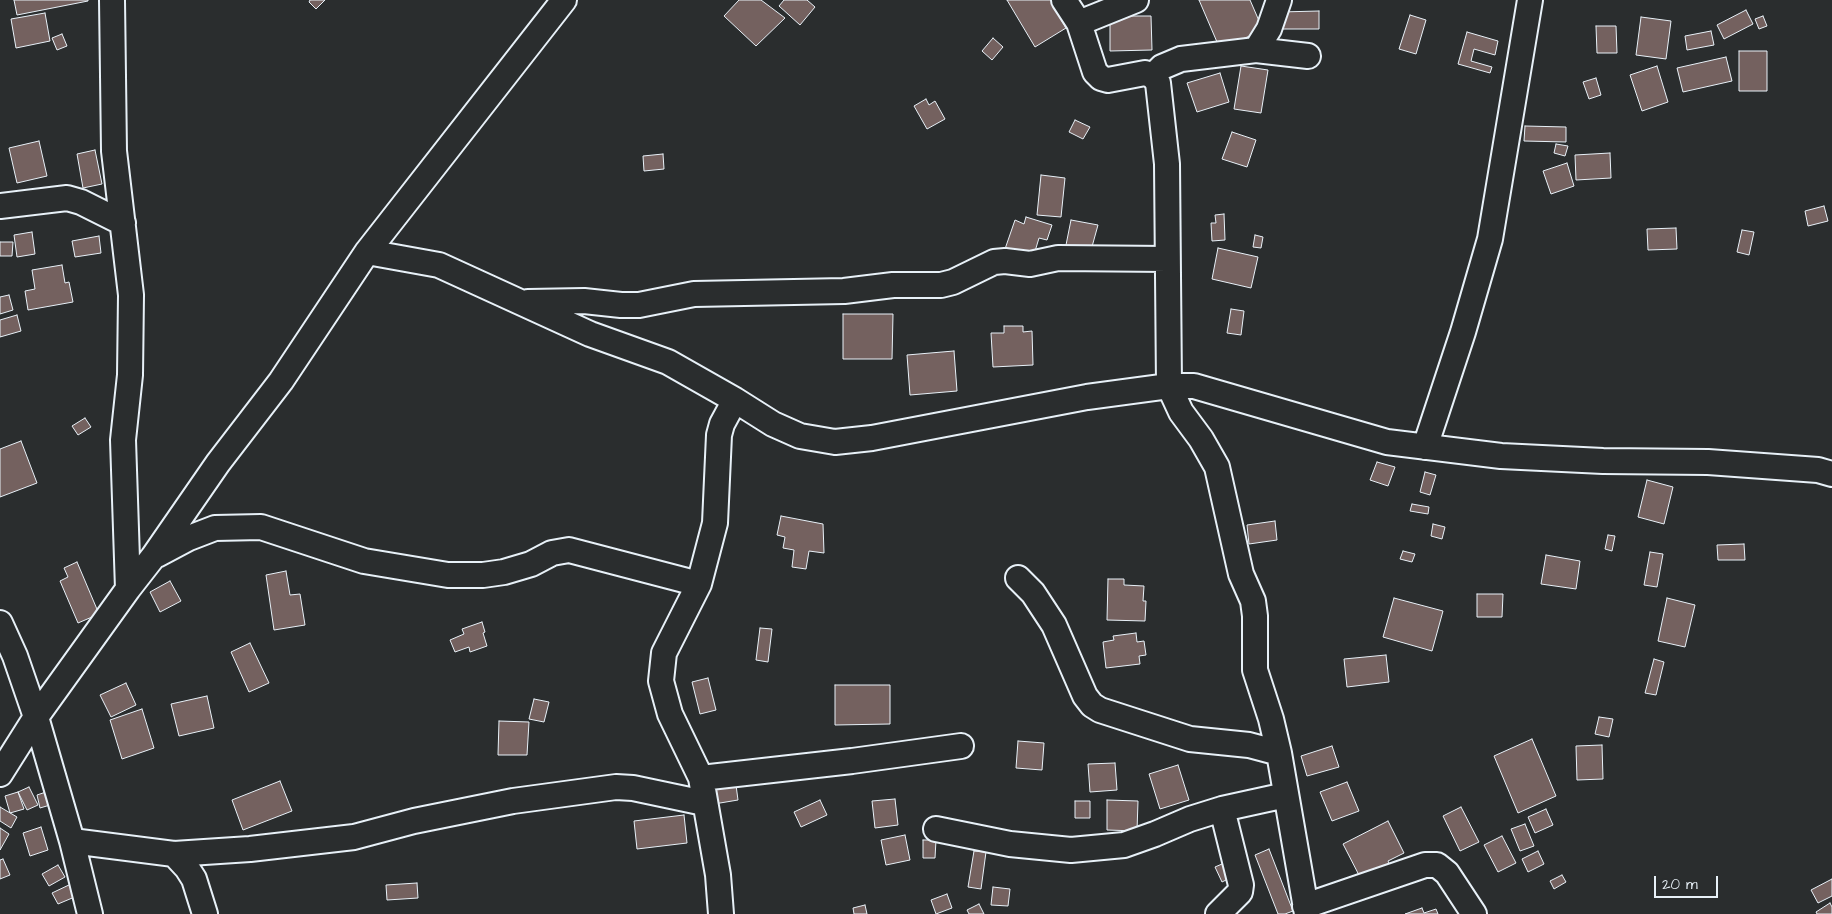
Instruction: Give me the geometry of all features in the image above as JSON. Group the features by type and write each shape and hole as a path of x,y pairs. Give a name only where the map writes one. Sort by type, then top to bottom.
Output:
{"street":[{"path":"112,0 114,151 131,296 130,376 123,440 128,589"},
{"path":"0,774 36,717 153,557 218,463 281,381 367,252 564,0"},
{"path":"1064,0 1079,23 1095,72 1108,80 1145,73 1153,76 1158,83 1167,164 1169,386 1180,412 1201,439 1217,468 1242,574 1252,601 1255,616 1255,670 1271,719 1279,753 1306,910 1425,864 1437,865 1448,874 1474,914"},
{"path":"1079,23 1136,0"},
{"path":"1256,50 1270,29 1279,0"},
{"path":"1425,447 1463,332 1490,239 1530,0"},
{"path":"1153,76 1162,67 1181,59 1256,50 1308,56"},
{"path":"0,206 67,198 81,202 123,223"},
{"path":"367,252 438,265 590,334 668,362 773,424 800,436 835,442 872,438 1087,397 1169,386 1194,386 1387,442 1501,456 1603,461 1708,462 1818,470 1832,474"},
{"path":"523,303 584,301 639,305 694,294 844,291 893,285 941,285 953,282 994,262 1005,261 1030,264 1058,258 1167,259"},
{"path":"721,914 718,875 701,778 670,714 661,681 664,653 699,584 715,524 719,435 722,424 735,400"},
{"path":"153,557 189,538 215,528 261,527 364,561 448,575 483,575 504,572 531,564 552,554 569,550 699,584"},
{"path":"1018,578 1038,600 1054,625 1085,696 1100,710 1190,739 1249,746 1279,753"},
{"path":"0,623 36,717 72,841 90,914"},
{"path":"701,778 852,761 961,746"},
{"path":"72,841 174,854 250,849 354,837 414,821 513,801 616,787 633,788 704,803"},
{"path":"936,829 1010,844 1071,850 1124,845 1190,819 1222,809 1286,795"},
{"path":"1218,914 1240,892 1222,809"},
{"path":"174,854 194,879 205,914"}],"building":[{"path":"14,0 88,0 88,1 17,15"},
{"path":"310,0 325,0 316,9 309,2"},
{"path":"739,0 761,0 785,18 756,46 724,16"},
{"path":"784,0 807,0 815,7 800,25 779,6"},
{"path":"1007,0 1057,0 1059,3 1053,6 1066,28 1035,47"},
{"path":"1199,0 1250,0 1263,30 1220,49"},
{"path":"1746,10 1753,24 1724,39 1717,25"},
{"path":"1319,11 1319,29 1280,29 1280,12"},
{"path":"45,13 50,41 16,48 11,19"},
{"path":"1410,15 1426,20 1416,54 1399,49"},
{"path":"1110,16 1151,16 1152,50 1110,51"},
{"path":"1763,16 1767,26 1759,29 1755,19"},
{"path":"1641,17 1671,21 1666,59 1636,55"},
{"path":"1596,26 1616,26 1617,53 1597,53"},
{"path":"1711,31 1714,45 1687,50 1685,36"},
{"path":"1467,32 1498,41 1495,55 1474,49 1471,61 1492,67 1490,73 1458,64"},
{"path":"62,34 67,46 57,50 52,38"},
{"path":"993,38 1003,47 992,60 982,51"},
{"path":"1739,51 1767,51 1767,91 1739,91"},
{"path":"1726,57 1732,81 1683,92 1677,68"},
{"path":"1241,66 1268,70 1261,113 1234,109"},
{"path":"1657,66 1668,102 1642,111 1630,75"},
{"path":"1220,73 1229,102 1197,112 1187,83"},
{"path":"1596,78 1601,95 1589,99 1583,82"},
{"path":"926,99 929,105 935,101 945,119 927,129 914,106"},
{"path":"1075,120 1090,127 1083,139 1069,132"},
{"path":"1525,126 1566,127 1566,142 1524,141"},
{"path":"1232,132 1256,140 1247,167 1222,159"},
{"path":"39,141 47,176 17,183 9,148"},
{"path":"1556,144 1568,146 1565,156 1554,153"},
{"path":"95,150 102,184 83,188 77,154"},
{"path":"1610,153 1611,178 1576,180 1575,155"},
{"path":"663,154 664,169 644,171 643,156"},
{"path":"1567,163 1574,186 1551,194 1543,171"},
{"path":"1041,175 1065,178 1061,217 1037,215"},
{"path":"1824,206 1828,221 1808,226 1805,211"},
{"path":"1224,214 1225,240 1212,241 1211,223 1216,223 1215,215"},
{"path":"1026,217 1052,225 1047,240 1039,238 1033,258 1005,249 1015,220 1024,224"},
{"path":"1071,220 1098,225 1090,254 1065,250"},
{"path":"1676,228 1677,249 1648,250 1647,229"},
{"path":"1742,230 1754,232 1749,255 1737,252"},
{"path":"32,232 35,254 17,257 14,235"},
{"path":"1255,235 1263,237 1261,248 1253,247"},
{"path":"99,236 101,253 75,257 72,241"},
{"path":"0,242 13,242 12,256 0,256"},
{"path":"1218,248 1258,257 1251,288 1212,279"},
{"path":"62,265 65,283 69,282 73,302 28,310 25,291 35,289 32,270"},
{"path":"9,295 13,310 0,314 0,297"},
{"path":"1231,309 1244,311 1241,335 1227,333"},
{"path":"843,314 893,314 892,359 843,359"},
{"path":"17,315 21,331 0,337 0,320"},
{"path":"1004,326 1023,326 1023,332 1032,331 1033,365 993,367 991,333 1004,333"},
{"path":"954,351 957,391 910,395 907,355"},
{"path":"85,418 91,427 78,435 72,426"},
{"path":"21,441 37,483 0,497 0,449"},
{"path":"1377,462 1395,467 1388,486 1370,480"},
{"path":"1425,472 1436,475 1430,495 1420,492"},
{"path":"1647,480 1673,487 1664,524 1638,517"},
{"path":"1412,504 1429,507 1428,514 1410,511"},
{"path":"781,516 823,524 824,553 809,551 806,569 792,567 794,550 783,548 785,537 777,535"},
{"path":"1275,521 1277,540 1249,544 1247,525"},
{"path":"1433,524 1445,527 1442,539 1431,536"},
{"path":"1608,535 1615,536 1612,551 1605,549"},
{"path":"1744,544 1745,560 1718,560 1717,545"},
{"path":"1403,551 1415,554 1412,562 1400,559"},
{"path":"1650,552 1663,554 1657,587 1644,585"},
{"path":"1546,555 1580,561 1576,589 1541,584"},
{"path":"77,562 99,614 78,623 60,581 68,577 64,568"},
{"path":"286,571 290,595 300,594 305,625 274,630 266,575"},
{"path":"1108,579 1124,579 1124,585 1144,586 1143,601 1146,601 1145,621 1107,620"},
{"path":"170,581 181,601 160,612 150,592"},
{"path":"1477,594 1503,594 1502,617 1477,617"},
{"path":"1394,598 1443,611 1432,651 1383,637"},
{"path":"1667,598 1695,605 1685,647 1658,641"},
{"path":"482,622 487,646 470,652 469,647 455,652 450,640 464,634 462,629"},
{"path":"760,628 772,629 768,662 756,660"},
{"path":"1136,633 1137,642 1144,641 1146,655 1139,656 1140,664 1106,668 1103,642 1114,640 1113,636"},
{"path":"250,643 269,683 249,692 231,652"},
{"path":"1386,655 1389,682 1347,687 1344,659"},
{"path":"1654,659 1664,662 1656,695 1645,693"},
{"path":"708,678 716,710 700,714 692,682"},
{"path":"126,683 136,705 111,717 100,695"},
{"path":"835,685 890,685 890,724 835,725"},
{"path":"207,696 214,728 179,736 171,704"},
{"path":"534,699 549,702 544,722 529,719"},
{"path":"142,709 154,748 122,759 110,720"},
{"path":"1599,717 1613,719 1609,737 1595,734"},
{"path":"499,721 529,722 527,755 498,755"},
{"path":"1532,739 1556,796 1518,813 1494,756"},
{"path":"1018,741 1044,743 1042,770 1016,768"},
{"path":"1602,745 1603,779 1577,780 1576,746"},
{"path":"1332,746 1339,767 1307,776 1301,756"},
{"path":"1115,763 1117,790 1090,792 1088,764"},
{"path":"1178,765 1189,800 1160,809 1149,774"},
{"path":"280,781 292,811 243,830 232,800"},
{"path":"1347,782 1359,811 1332,821 1320,792"},
{"path":"736,785 738,800 714,804 712,789"},
{"path":"29,787 38,805 27,810 18,792"},
{"path":"18,792 24,809 10,813 5,796"},
{"path":"46,792 50,805 40,808 37,795"},
{"path":"895,799 898,825 875,828 872,801"},
{"path":"820,800 827,815 801,827 794,812"},
{"path":"1107,800 1138,801 1137,831 1107,830"},
{"path":"1075,801 1090,801 1090,818 1075,818"},
{"path":"0,807 17,817 11,828 0,821"},
{"path":"1461,807 1479,842 1460,851 1443,816"},
{"path":"1546,809 1553,825 1535,833 1528,817"},
{"path":"684,815 687,843 637,849 634,821"},
{"path":"1388,821 1404,853 1388,861 1390,866 1362,881 1343,844"},
{"path":"1525,824 1534,846 1520,851 1511,829"},
{"path":"41,827 48,850 30,856 23,833"},
{"path":"0,828 9,834 0,850"},
{"path":"905,835 910,860 886,865 881,840"},
{"path":"1502,836 1516,863 1498,872 1484,845"},
{"path":"923,840 936,840 935,858 923,858"},
{"path":"1269,849 1293,911 1285,914 1278,914 1255,855"},
{"path":"974,851 986,852 981,889 968,887"},
{"path":"1538,851 1544,864 1528,872 1522,859"},
{"path":"3,859 10,875 0,879 0,860"},
{"path":"1229,861 1236,875 1222,882 1215,867"},
{"path":"58,865 65,877 49,886 42,874"},
{"path":"1562,875 1566,882 1554,889 1550,881"},
{"path":"1832,879 1832,896 1818,903 1811,890"},
{"path":"417,883 418,898 387,900 386,885"},
{"path":"71,884 77,896 58,904 52,893"},
{"path":"993,887 1010,889 1008,906 991,905"},
{"path":"947,894 952,908 936,914 931,900"},
{"path":"1830,903 1832,914 1817,914 1816,912"},
{"path":"979,904 984,914 969,914 967,910"},
{"path":"865,905 867,914 854,914 853,908"},
{"path":"1422,908 1424,913 1436,909 1438,914 1405,914"}]}
